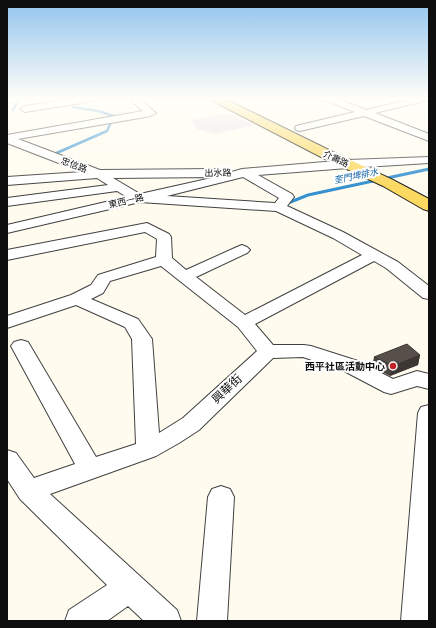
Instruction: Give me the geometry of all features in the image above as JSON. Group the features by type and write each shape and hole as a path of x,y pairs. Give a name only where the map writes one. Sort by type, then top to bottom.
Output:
{"main road":[{"name":"介壽路","path":"274,127 348,164 372,170"},
{"name":"介壽路","path":"300,128 372,170"},
{"path":"372,170 389,178 429,206"},
{"path":"389,178 404,179 429,193"}],"street":[{"path":"7,138 13,127"},
{"path":"7,138 65,127"},
{"path":"402,127 429,138"},
{"name":"忠信路","path":"7,138 99,174 137,198"},
{"path":"372,170 429,160"},
{"name":"出水路","path":"7,181 99,174 245,173 348,164"},
{"path":"245,173 287,197 279,207"},
{"name":"東西一路","path":"7,229 245,173"},
{"path":"7,202 120,187"},
{"path":"137,198 279,207 392,265 429,294"},
{"path":"7,256 147,227 164,237 164,260"},
{"path":"186,276 242,250"},
{"path":"244,323 374,255"},
{"path":"164,260 244,323 268,352 304,351 351,366 391,387 417,378 429,382"},
{"path":"7,322 77,299 97,289 104,278 164,260"},
{"path":"77,299 132,323 142,339 148,449"},
{"path":"21,346 90,469"},
{"name":"興華街","path":"29,491 148,449 171,437 191,424 268,352"},
{"path":"416,621 429,413"},
{"path":"7,460 29,491 130,587 158,618"},
{"path":"212,621 221,497"},
{"path":"80,621 130,587"}],"shaded area":[{"path":"196,127 245,127 215,134 197,129"}],"building":[{"path":"407,344 420,355 393,366 374,357"}],"waterway":[{"name":"奎門埤排水","path":"52,155 107,131 109,127"},
{"name":"奎門埤排水","path":"288,203 308,195 429,169"}],"place":[{"name":"西平社區活動中心","path":"393,366"}]}
